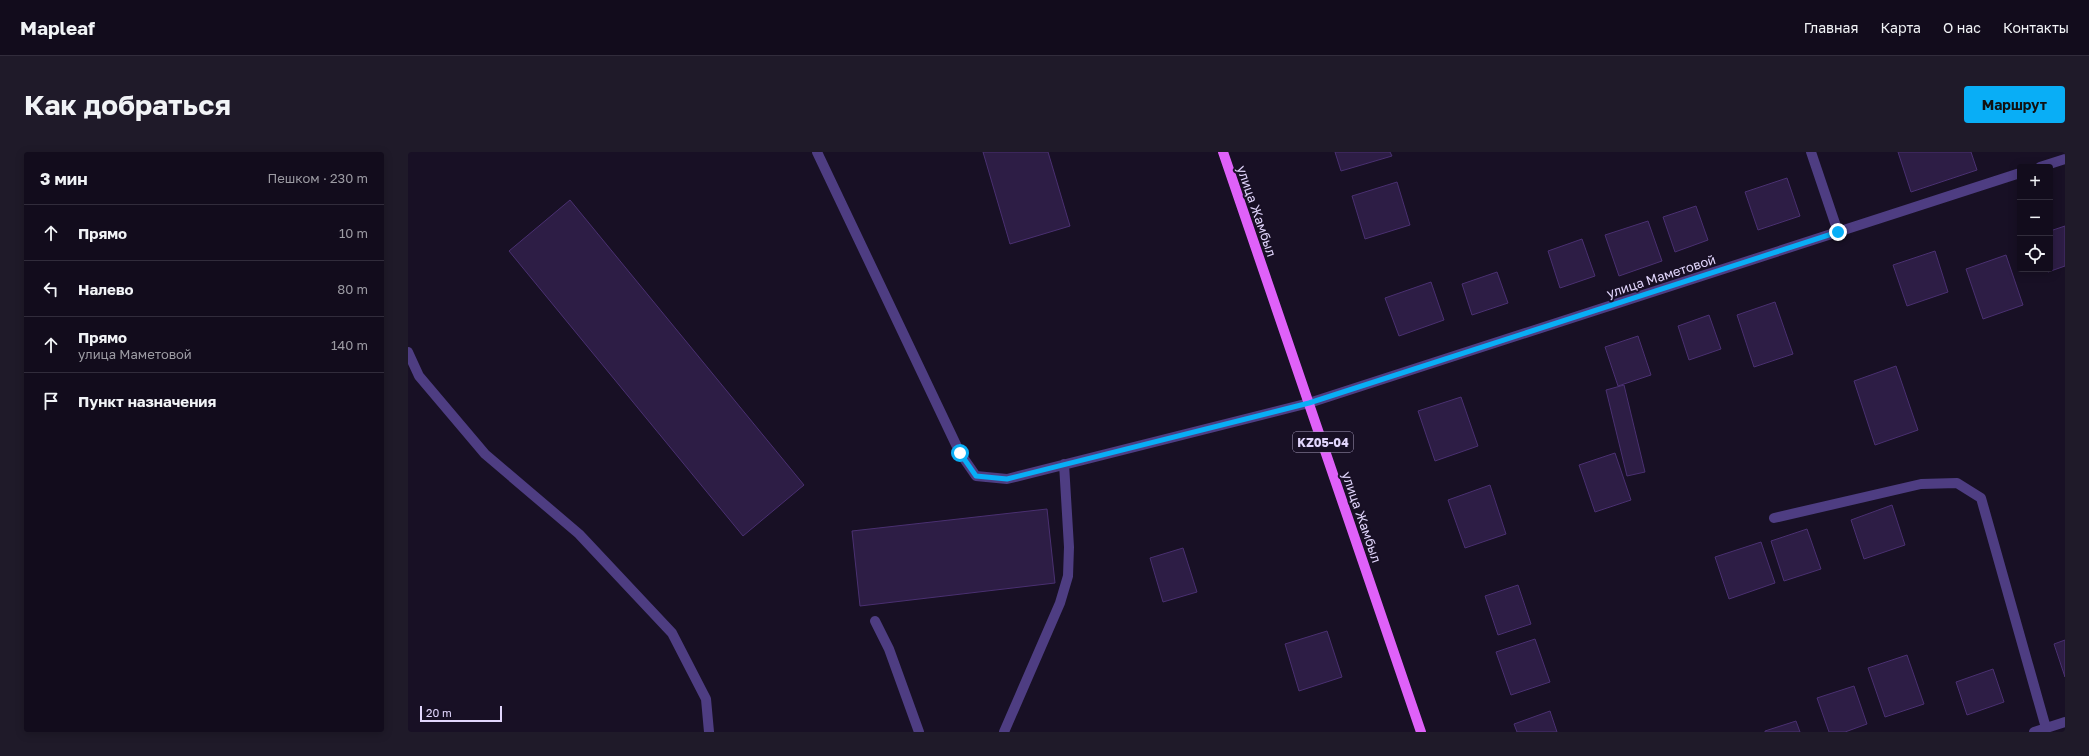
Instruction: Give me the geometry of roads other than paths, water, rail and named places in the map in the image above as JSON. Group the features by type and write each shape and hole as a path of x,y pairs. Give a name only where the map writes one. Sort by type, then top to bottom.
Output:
{"main road":[{"name":"улица Жамбыл","path":"1223,152 1422,732"}],"street":[{"name":"улица Маметовой","path":"817,152 960,453 976,476 1007,479 1309,403 2017,174"},
{"path":"1811,152 1838,232"},
{"path":"2049,164 2065,159"},
{"path":"408,352 419,376 485,454 579,534 672,633 706,699 709,732"},
{"path":"1004,732 1060,603 1068,576 1069,547 1064,464"},
{"path":"1774,518 1921,484 1957,483 1981,498 2046,728"},
{"path":"875,621 889,649 919,732"},
{"path":"2034,732 2065,722"}]}
